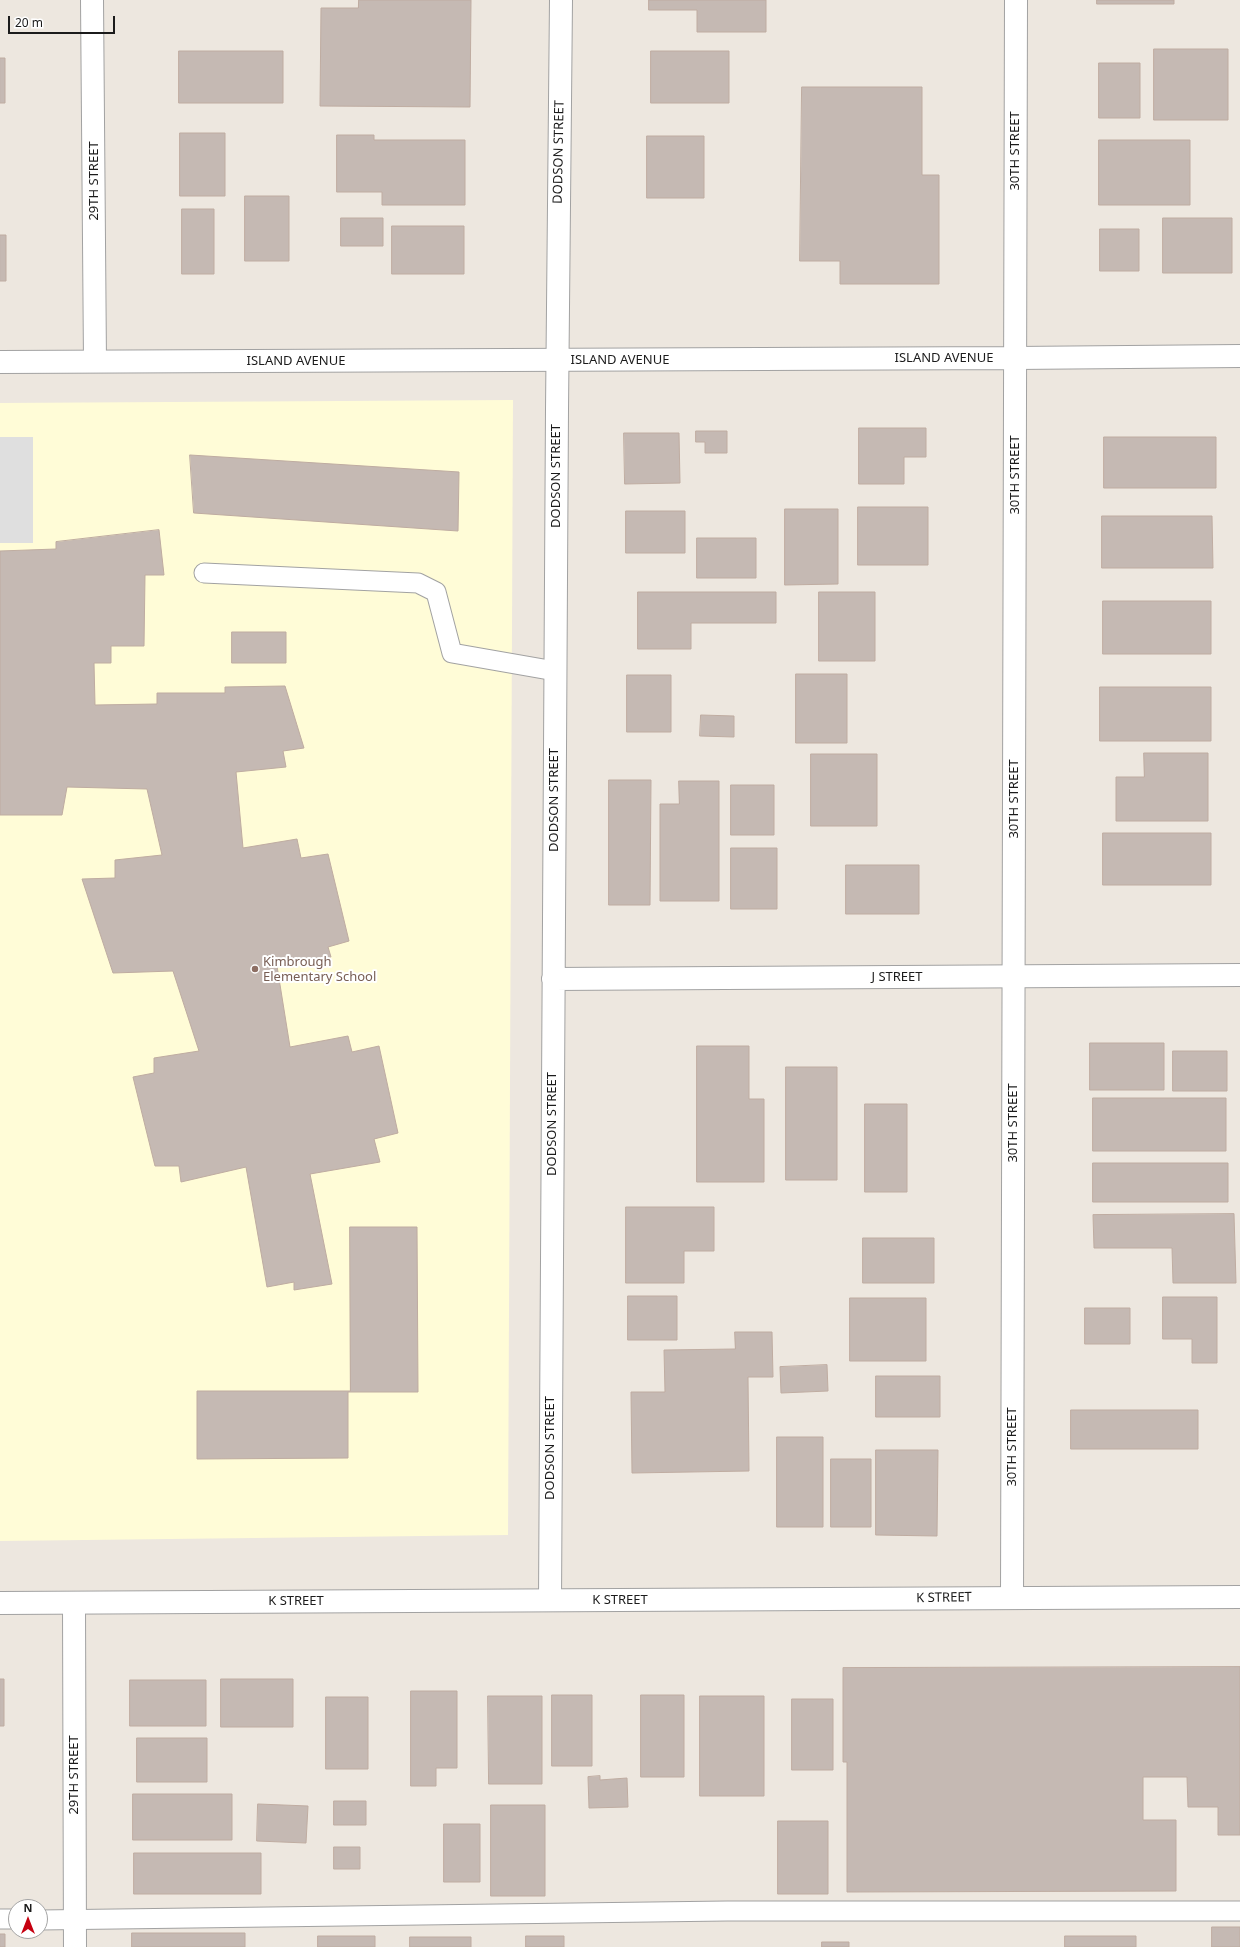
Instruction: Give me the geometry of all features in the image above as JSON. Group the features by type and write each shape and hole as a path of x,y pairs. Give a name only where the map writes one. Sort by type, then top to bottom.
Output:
{"street":[{"name":"29TH STREET","path":"92,0 95,361"},
{"name":"DODSON STREET","path":"550,1600 557,360 561,0"},
{"name":"30TH STREET","path":"1012,1598 1016,0"},
{"name":"ISLAND AVENUE","path":"0,362 1240,356"},
{"name":"J STREET","path":"553,979 1240,975"},
{"name":"K STREET","path":"0,1603 1240,1597"},
{"name":"29TH STREET","path":"74,1603 75,1947"}],"lane":[{"path":"204,573 418,583 436,592 452,653 555,671"},
{"path":"48,1920 727,1910 1240,1910"}],"shaded area":[{"name":"Kimbrough Elementary School","path":"513,400 508,1535 0,1541 0,403"},
{"path":"0,437 33,437 33,543 0,543"}],"building":[{"path":"359,0 471,0 470,107 320,106 321,8 358,8"},
{"path":"649,0 766,0 766,32 697,32 697,10 649,10"},
{"path":"1097,0 1174,0 1174,4 1097,4"},
{"path":"1154,49 1228,49 1228,120 1154,120"},
{"path":"179,51 283,51 283,103 179,103"},
{"path":"651,51 729,51 729,103 651,103"},
{"path":"0,58 5,58 5,103 0,103"},
{"path":"1099,63 1140,63 1140,118 1099,118"},
{"path":"802,87 922,87 922,175 939,175 939,284 840,284 840,261 800,261"},
{"path":"180,133 225,133 225,196 180,196"},
{"path":"337,135 374,135 374,140 465,140 465,205 382,205 382,192 337,192"},
{"path":"647,136 704,136 704,198 647,198"},
{"path":"1099,140 1190,140 1190,205 1099,205"},
{"path":"245,196 289,196 289,261 245,261"},
{"path":"182,209 214,209 214,274 182,274"},
{"path":"341,218 383,218 383,246 341,246"},
{"path":"1163,218 1232,218 1232,273 1163,273"},
{"path":"392,226 464,226 464,274 392,274"},
{"path":"1100,229 1139,229 1139,271 1100,271"},
{"path":"0,235 6,235 6,281 0,281"},
{"path":"859,428 926,428 926,457 904,457 904,484 859,484"},
{"path":"696,431 727,431 727,453 705,453 705,442 696,442"},
{"path":"624,433 679,433 680,483 625,484"},
{"path":"1104,437 1216,437 1216,488 1104,488"},
{"path":"190,455 459,472 458,531 194,513"},
{"path":"858,507 928,507 928,565 858,565"},
{"path":"785,509 838,509 838,584 785,585"},
{"path":"626,511 685,511 685,553 626,553"},
{"path":"1102,516 1212,516 1213,568 1102,568"},
{"path":"159,530 164,575 145,575 144,646 111,646 111,663 94,663 95,705 157,704 157,693 225,693 225,687 285,686 304,748 283,751 286,767 236,772 243,848 297,839 301,858 328,854 349,941 328,947 331,957 277,966 290,1047 348,1036 352,1052 379,1046 398,1133 374,1139 380,1162 310,1174 332,1284 294,1290 294,1282 267,1287 246,1167 181,1182 179,1166 155,1166 133,1077 154,1073 154,1058 199,1051 173,971 113,973 82,879 115,878 115,860 162,855 147,789 67,787 62,815 0,815 0,551 56,549 56,542"},
{"path":"697,538 756,538 756,578 697,578"},
{"path":"638,592 776,592 776,623 691,623 691,649 638,649"},
{"path":"819,592 875,592 875,661 819,661"},
{"path":"1103,601 1211,601 1211,654 1103,654"},
{"path":"232,632 286,632 286,663 232,663"},
{"path":"796,674 847,674 847,743 796,743"},
{"path":"627,675 671,675 671,732 627,732"},
{"path":"1100,687 1211,687 1211,741 1100,741"},
{"path":"701,715 734,716 734,737 700,736"},
{"path":"1144,753 1208,753 1208,821 1116,821 1116,777 1144,777"},
{"path":"811,754 877,754 877,826 811,826"},
{"path":"609,780 651,780 650,905 609,905"},
{"path":"679,781 719,781 719,901 660,901 660,804 679,804"},
{"path":"731,785 774,785 774,835 731,835"},
{"path":"1103,833 1211,833 1211,885 1103,885"},
{"path":"731,848 777,848 777,909 731,909"},
{"path":"846,865 919,865 919,914 846,914"},
{"path":"1090,1043 1164,1043 1164,1090 1090,1090"},
{"path":"697,1046 749,1046 749,1099 764,1099 764,1182 697,1182"},
{"path":"1173,1051 1227,1051 1227,1091 1173,1091"},
{"path":"786,1067 837,1067 837,1180 786,1180"},
{"path":"1093,1098 1226,1098 1226,1151 1093,1151"},
{"path":"865,1104 907,1104 907,1192 865,1192"},
{"path":"1093,1163 1228,1163 1228,1202 1093,1202"},
{"path":"626,1207 714,1207 714,1251 684,1251 684,1283 626,1283"},
{"path":"1234,1214 1236,1283 1173,1283 1172,1248 1094,1248 1093,1215"},
{"path":"350,1227 417,1227 418,1392 348,1392 348,1458 197,1459 197,1391 350,1391"},
{"path":"863,1238 934,1238 934,1283 863,1283"},
{"path":"628,1296 677,1296 677,1340 628,1340"},
{"path":"1163,1297 1217,1297 1217,1363 1192,1363 1192,1339 1163,1339"},
{"path":"850,1298 926,1298 926,1361 850,1361"},
{"path":"1085,1308 1130,1308 1130,1344 1085,1344"},
{"path":"735,1332 772,1332 773,1377 748,1377 749,1471 632,1473 631,1392 665,1392 664,1350 735,1349"},
{"path":"827,1365 828,1391 781,1393 780,1367"},
{"path":"876,1376 940,1376 940,1417 876,1417"},
{"path":"1071,1410 1198,1410 1198,1449 1071,1449"},
{"path":"777,1437 823,1437 823,1527 777,1527"},
{"path":"876,1450 938,1450 937,1536 876,1535"},
{"path":"831,1459 871,1459 871,1527 831,1527"},
{"path":"1240,1667 1240,1835 1218,1835 1218,1807 1188,1807 1187,1777 1143,1777 1143,1820 1176,1820 1176,1891 847,1892 847,1762 843,1762 843,1668"},
{"path":"0,1679 4,1679 4,1726 0,1726"},
{"path":"221,1679 293,1679 293,1727 221,1727"},
{"path":"130,1680 206,1680 206,1726 130,1726"},
{"path":"411,1691 457,1691 457,1768 436,1768 436,1786 411,1786"},
{"path":"552,1695 592,1695 592,1766 552,1766"},
{"path":"641,1695 684,1695 684,1777 641,1777"},
{"path":"488,1696 542,1696 542,1784 489,1784"},
{"path":"700,1696 764,1696 764,1796 700,1796"},
{"path":"326,1697 368,1697 368,1769 326,1769"},
{"path":"792,1699 833,1699 833,1770 792,1770"},
{"path":"137,1738 207,1738 207,1782 137,1782"},
{"path":"600,1776 600,1780 627,1778 628,1807 589,1808 588,1777"},
{"path":"133,1794 232,1794 232,1840 133,1840"},
{"path":"334,1801 366,1801 366,1825 334,1825"},
{"path":"258,1804 308,1806 306,1843 257,1841"},
{"path":"491,1805 545,1805 545,1896 491,1896"},
{"path":"778,1821 828,1821 828,1894 778,1894"},
{"path":"444,1824 480,1824 480,1882 444,1882"},
{"path":"334,1847 360,1847 360,1869 334,1869"},
{"path":"134,1853 261,1853 261,1894 134,1894"},
{"path":"1212,1927 1240,1927 1240,1947 1212,1947"},
{"path":"132,1933 245,1933 245,1947 132,1947"},
{"path":"0,1934 5,1934 5,1947 0,1947"},
{"path":"318,1936 375,1936 375,1947 318,1947"},
{"path":"526,1936 564,1936 564,1947 526,1947"},
{"path":"1065,1936 1136,1936 1136,1947 1065,1947"},
{"path":"410,1937 471,1937 471,1947 410,1947"},
{"path":"822,1942 849,1942 849,1947 822,1947"}],"place":[{"name":"Kimbrough Elementary School","path":"255,969"}]}
